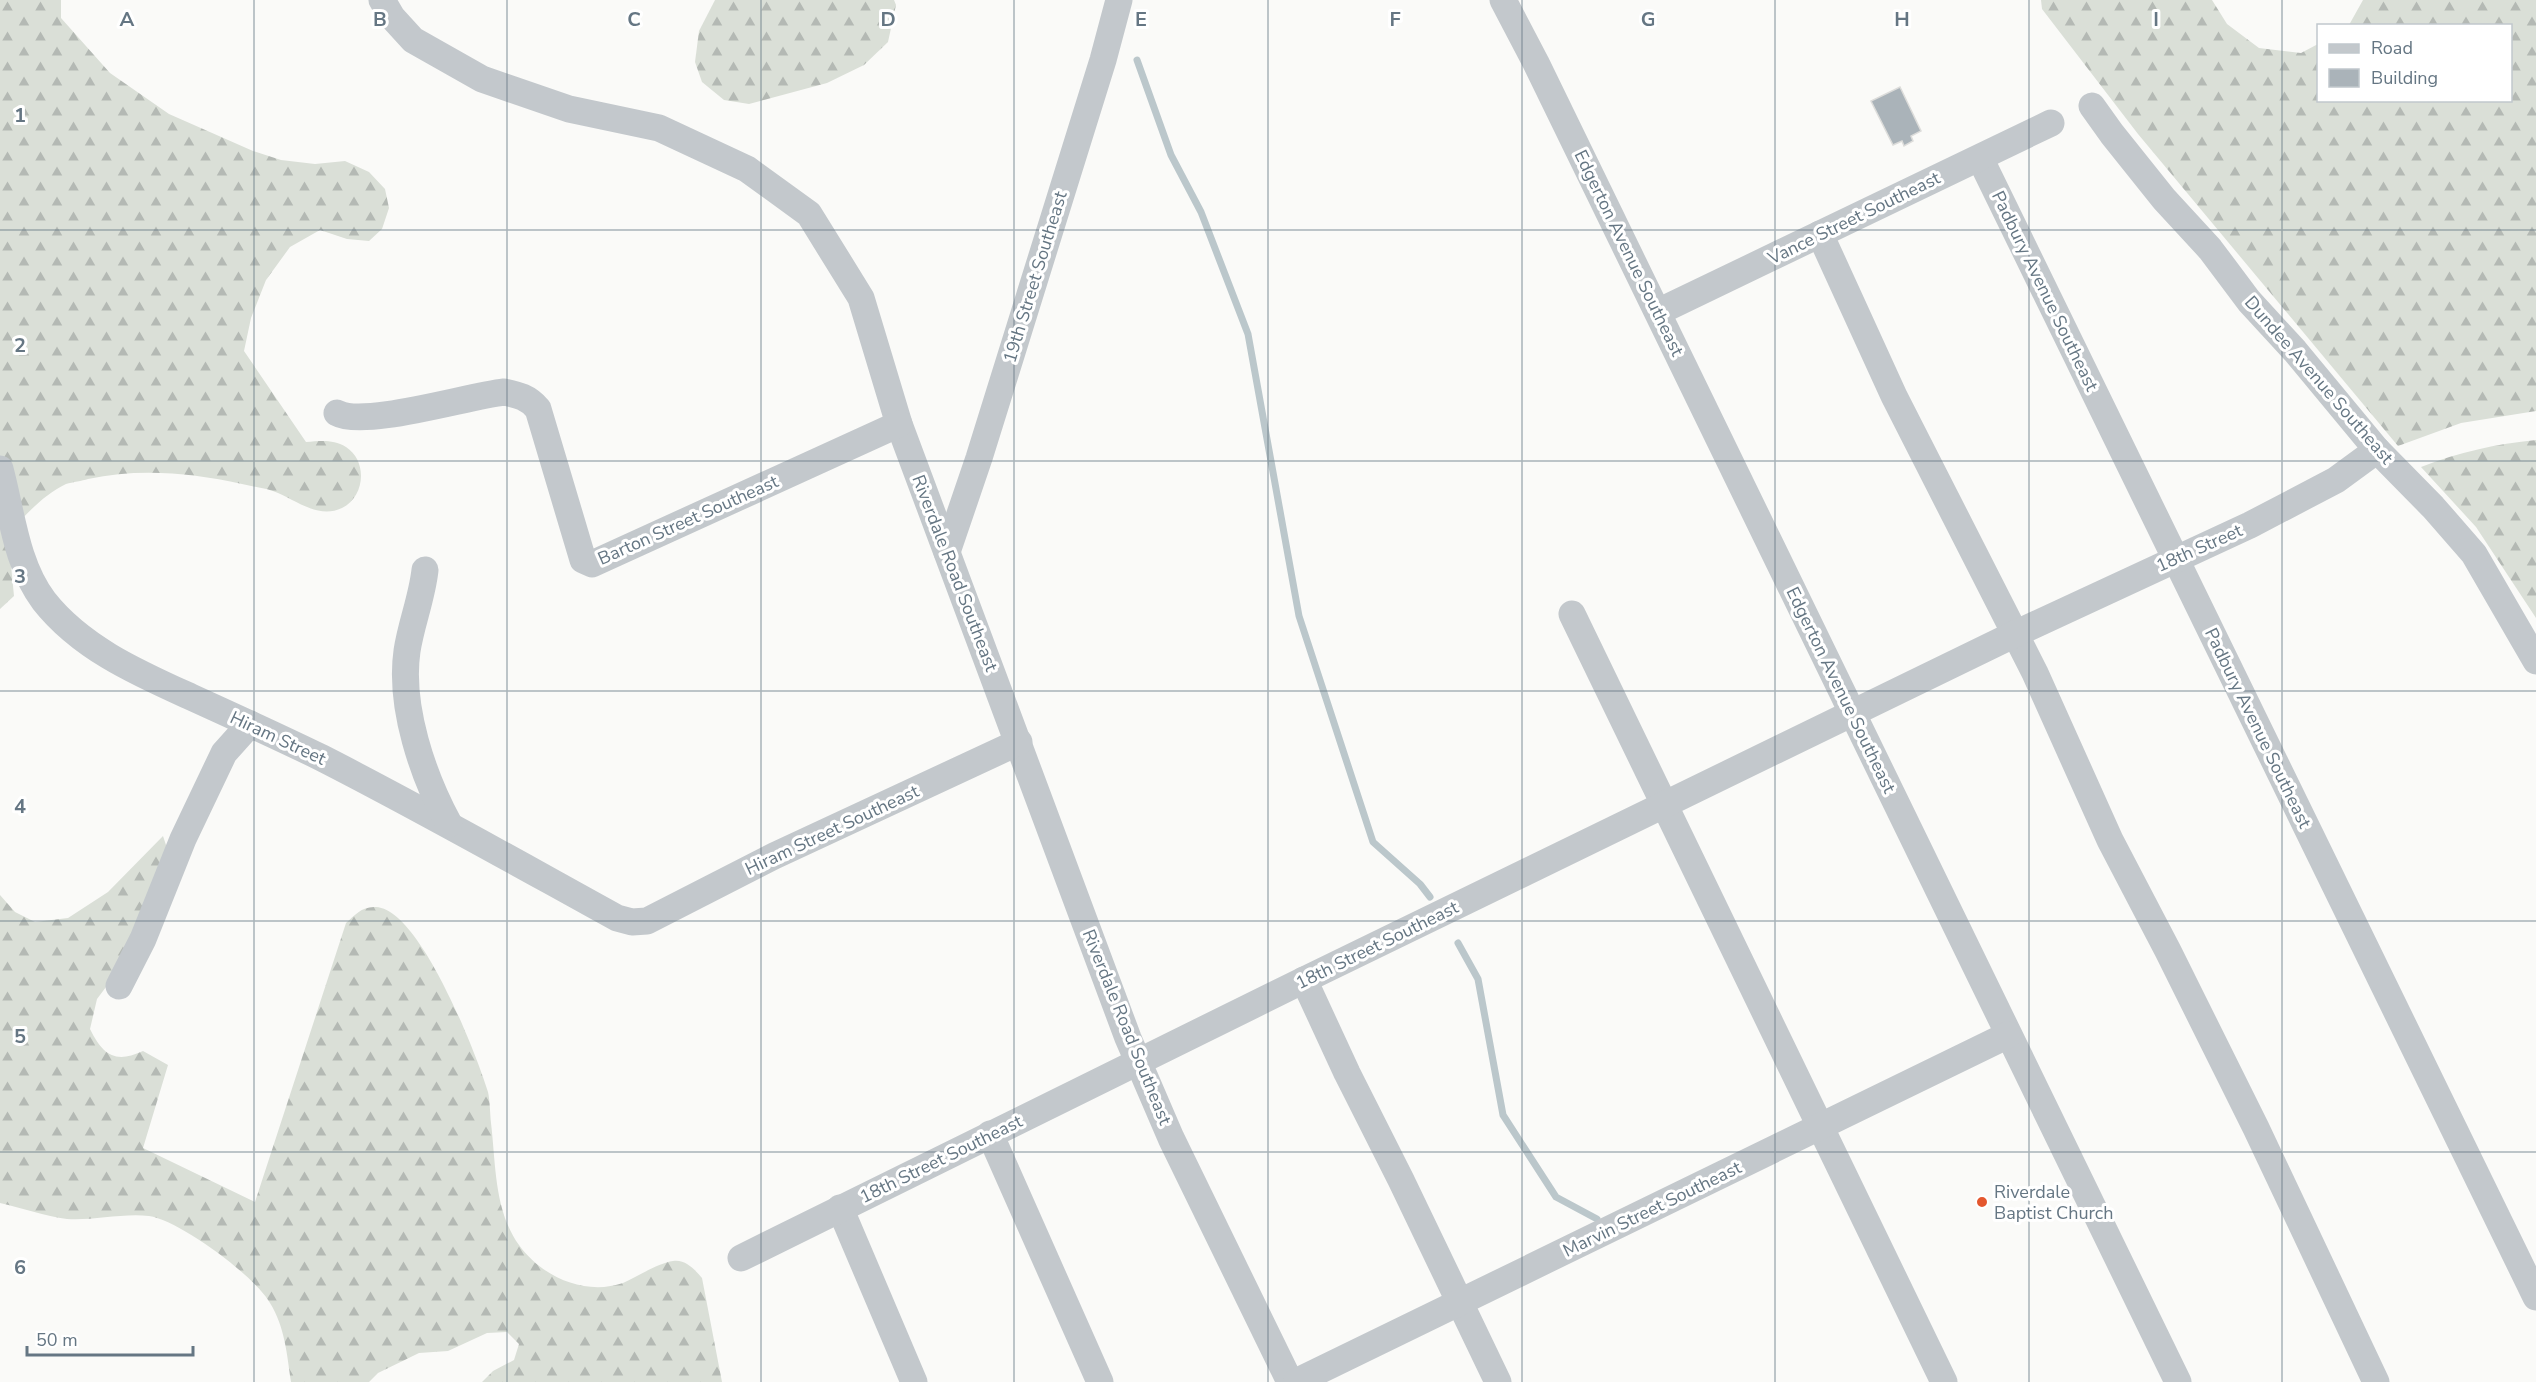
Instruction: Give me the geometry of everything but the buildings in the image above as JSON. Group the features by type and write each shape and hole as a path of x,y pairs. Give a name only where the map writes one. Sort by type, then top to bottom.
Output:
{"street":[{"name":"Riverdale Road Southeast","path":"382,0 392,17 413,40 482,79 569,109 659,128 747,169 809,214 861,298 899,424 1138,1062 1171,1138 1290,1382"},
{"name":"19th Street Southeast","path":"947,552 986,435 1103,60 1119,0"},
{"name":"Edgerton Avenue Southeast","path":"1503,0 1658,312 2178,1382"},
{"name":"Dundee Avenue Southeast","path":"2092,106 2164,199 2210,249 2249,301 2295,351 2377,450 2433,507 2474,554 2536,661"},
{"name":"Vance Street Southeast","path":"1658,312 2051,123"},
{"name":"Padbury Avenue Southeast","path":"1980,158 2536,1297"},
{"path":"1820,234 1894,396 1975,551 2035,673 2110,840 2251,1118 2376,1382"},
{"name":"Barton Street Southeast","path":"337,413 351,418 378,416 504,392 531,401 537,409 583,560 592,564 899,424"},
{"name":"18th Street","path":"2015,634 2250,525 2336,480 2377,450"},
{"name":"Hiram Street","path":"0,469 28,577 45,602 62,620 95,647 141,675 320,757 449,824 617,918 632,922 647,921"},
{"path":"425,570 407,654 407,687 414,734 425,774 449,824"},
{"path":"1572,614 1944,1382"},
{"name":"18th Street Southeast","path":"741,1258 1304,980 2015,634"},
{"path":"119,986 143,939 183,839 224,753 250,724"},
{"name":"Hiram Street Southeast","path":"647,921 774,856 1018,742"},
{"path":"1304,980 1498,1382"},
{"name":"Marvin Street Southeast","path":"1296,1382 2008,1035"},
{"path":"990,1134 1100,1382"},
{"path":"840,1208 914,1382"}],"green space":[{"path":"0,0 61,0 61,18 110,73 169,114 253,151 281,160 315,164 345,161 369,172 385,189 389,208 382,229 369,241 347,239 320,230 290,247 266,280 251,318 244,351 306,442 336,443 353,453 358,461 361,479 359,488 350,503 333,511 317,510 265,489 223,480 165,473 107,476 66,484 27,513 8,535 14,596 0,609"},
{"path":"715,0 894,0 896,5 888,42 864,65 827,83 749,104 724,100 702,82 695,62 699,31"},
{"path":"2041,0 2212,0 2227,24 2259,48 2301,53 2317,45 2317,102 2512,102 2512,24 2350,24 2363,0 2536,0 2536,411 2461,423 2398,446 2138,134 2042,9"},
{"path":"2536,440 2536,618 2476,527 2421,467 2478,449"},
{"path":"163,836 169,854 115,975 97,999 90,1029 100,1045 111,1055 125,1057 143,1051 168,1065 143,1148 255,1202 346,923 363,910 376,907 393,914 410,931 428,956 472,1047 489,1096 500,1202 519,1245 552,1275 579,1285 594,1287 623,1283 667,1262 678,1261 690,1266 702,1278 722,1382 482,1382 493,1371 514,1360 519,1344 507,1332 487,1333 448,1351 419,1353 378,1373 369,1382 291,1382 282,1331 270,1303 249,1279 197,1238 178,1227 149,1216 67,1219 0,1203 0,895 15,912 35,922 68,918 108,892"}],"waterway":[{"path":"1137,60 1171,155 1201,212 1248,334 1299,616 1373,842 1420,884 1430,897"},
{"path":"1458,943 1478,979 1503,1115 1556,1197 1597,1219"}],"place":[{"name":"Riverdale Baptist Church","path":"1982,1202"}]}
